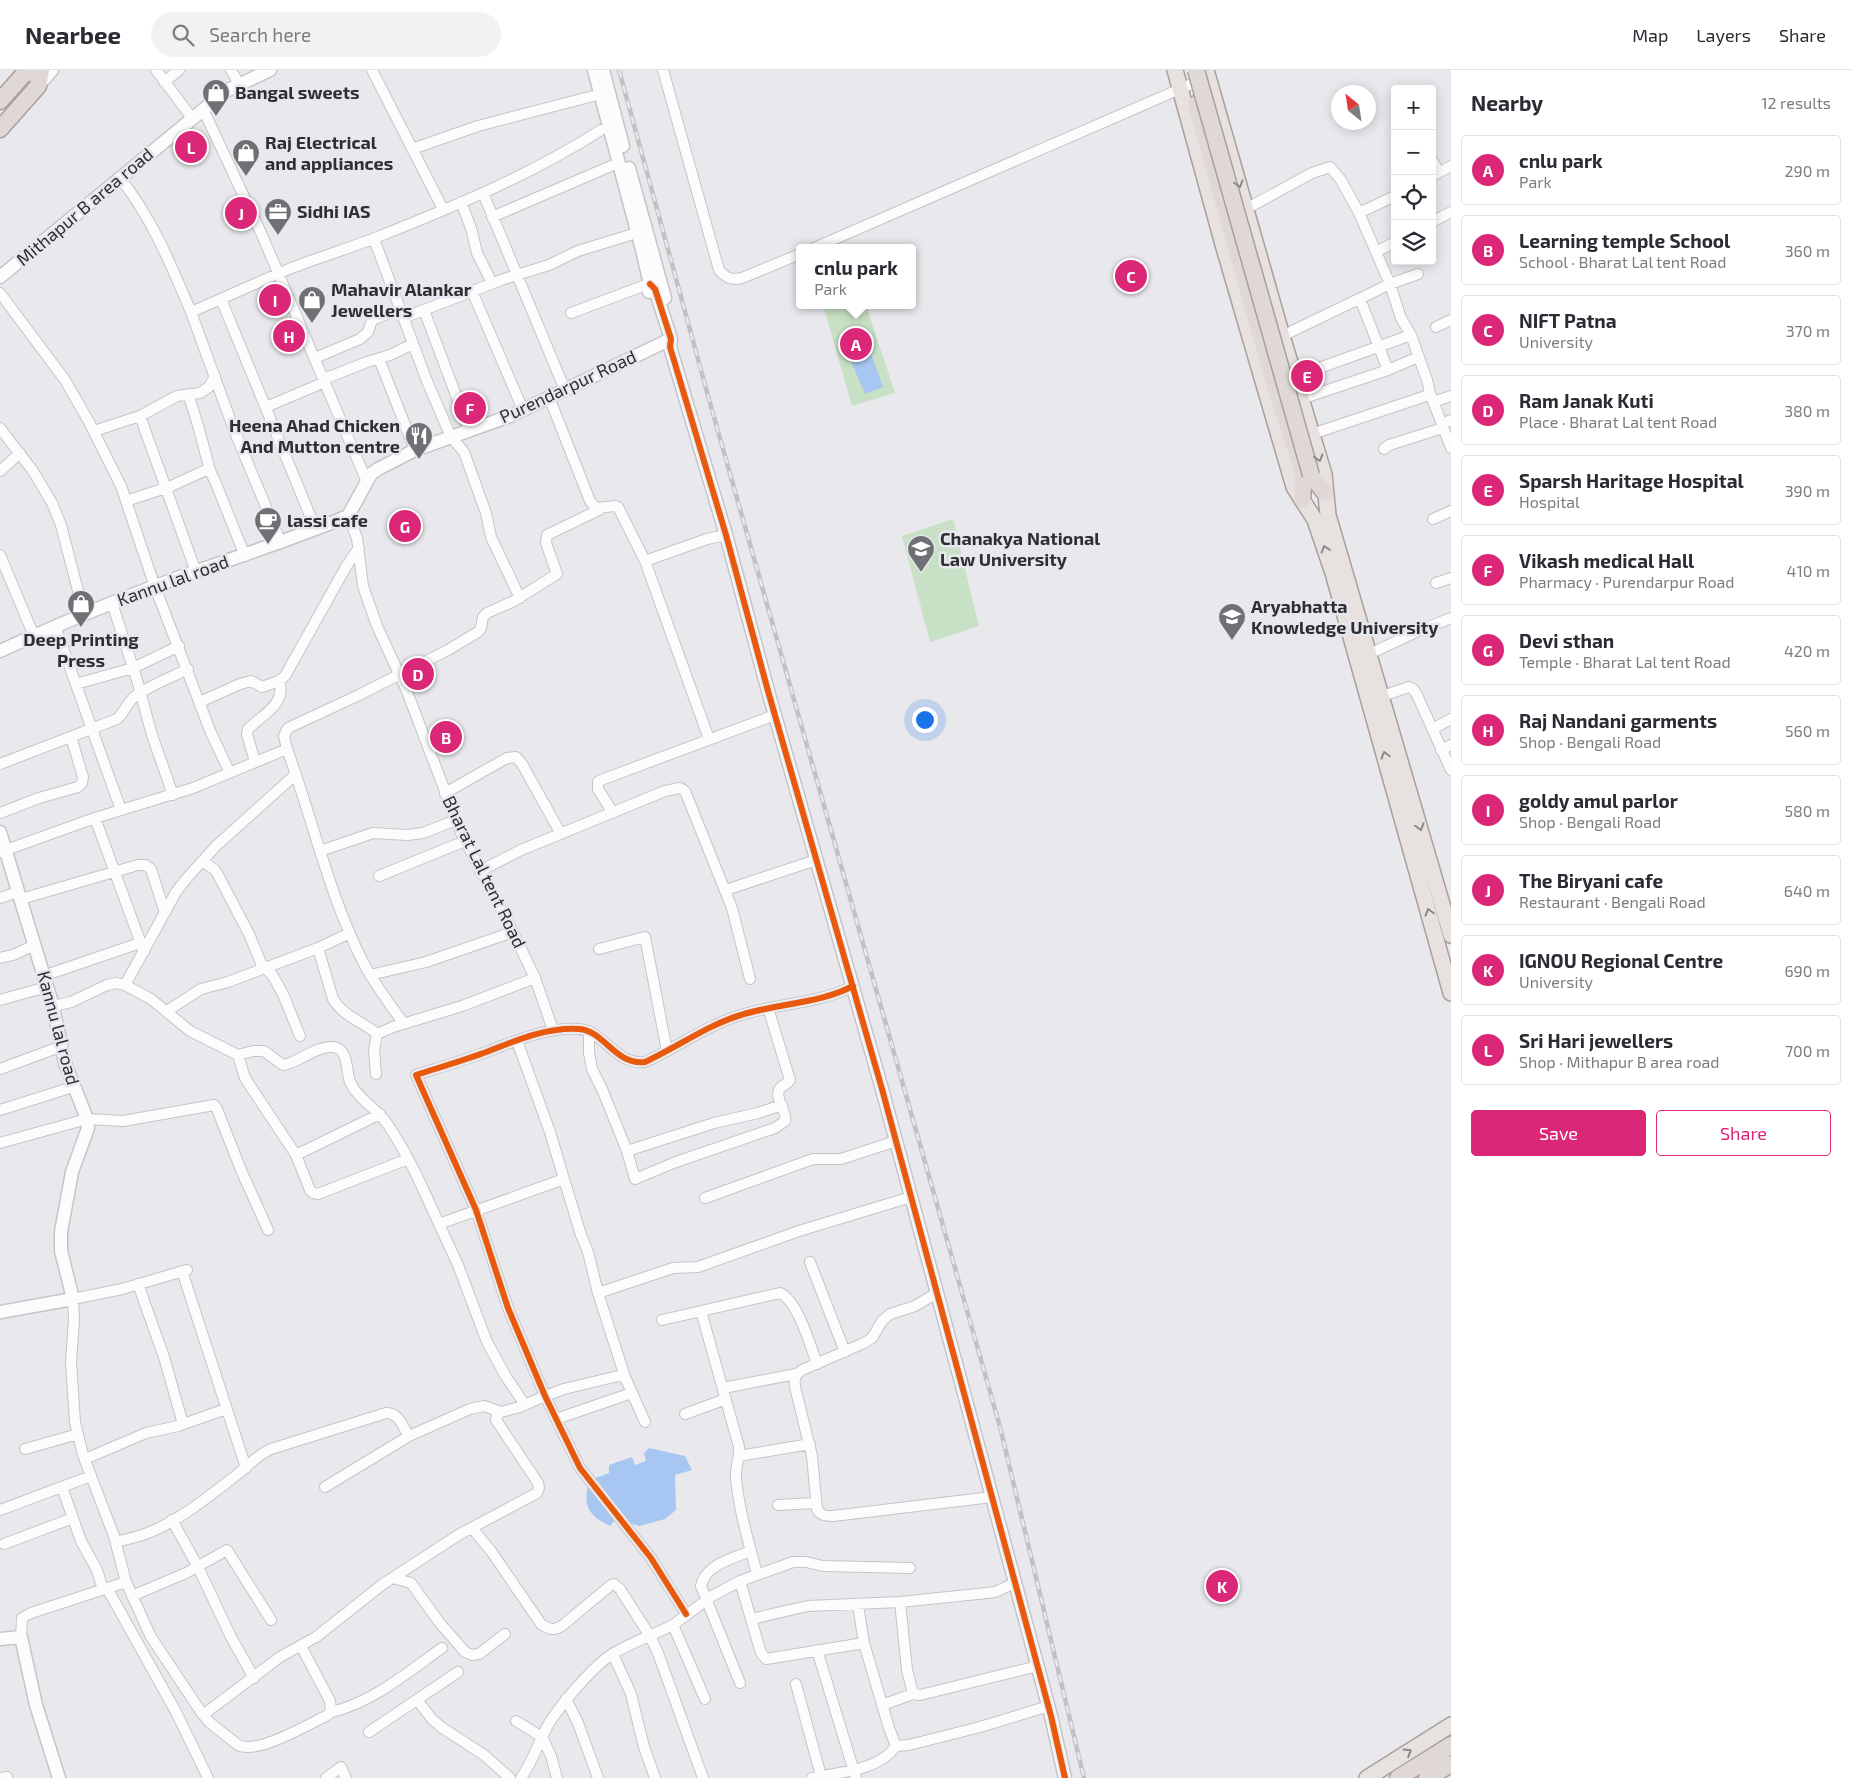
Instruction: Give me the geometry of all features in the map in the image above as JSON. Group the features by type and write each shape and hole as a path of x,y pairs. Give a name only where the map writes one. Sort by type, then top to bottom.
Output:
{"highway":[{"path":"0,101 31,75 42,70"},
{"path":"1187,70 1271,373 1308,476 1325,493"},
{"path":"1204,72 1308,476 1302,499"},
{"path":"3,119 31,75"},
{"path":"1398,1778 1451,1745"},
{"path":"1428,1778 1451,1764"}],"main road":[{"path":"1175,70 1224,248 1294,487 1302,499 1321,517"},
{"path":"1204,72 1324,474 1325,493 1321,517 1333,573 1363,657 1403,794 1444,942 1451,993"},
{"path":"1363,657 1382,696 1403,794 1451,934"},
{"path":"1367,1778 1451,1725"}],"street":[{"path":"31,75 52,70"},
{"path":"156,70 192,118"},
{"path":"164,82 179,70"},
{"path":"231,70 239,84"},
{"name":"Mithapur B area road","path":"0,277 226,91 270,70"},
{"path":"372,70 443,209"},
{"path":"586,70 630,235 647,285 655,290 654,301 669,343 726,535 775,715 853,986 1049,1706 1065,1778"},
{"path":"594,70 647,285"},
{"path":"603,70 664,296 666,310 663,315"},
{"path":"663,70 720,270 725,278 733,280 742,278 796,256"},
{"path":"823,244 1180,88 1204,72"},
{"path":"412,149 478,126 594,96"},
{"path":"203,110 256,221 366,482"},
{"path":"191,312 278,275 374,239 482,193 530,171 601,130"},
{"path":"492,217 611,166"},
{"path":"1246,209 1312,173 1330,167 1334,170 1359,213 1390,284 1401,318 1411,335 1430,388 1431,398 1445,424 1451,448"},
{"path":"120,178 135,197 164,248 191,312 234,430 280,543"},
{"path":"482,193 565,390"},
{"path":"1359,213 1391,198"},
{"path":"461,202 478,253 492,284"},
{"path":"1436,220 1451,212"},
{"path":"315,358 364,336 374,319 424,310 516,275 549,265 578,251 630,235"},
{"path":"374,239 413,344 452,436 464,452 486,513 491,537 520,598"},
{"path":"1376,252 1391,244"},
{"path":"1282,336 1390,284 1418,274"},
{"path":"571,313 647,285"},
{"path":"472,292 522,410"},
{"path":"0,293 65,380 94,431 121,486 155,587 214,741 230,772"},
{"path":"221,299 316,530"},
{"path":"1360,299 1388,370"},
{"path":"654,301 663,315 669,343"},
{"path":"424,310 469,430"},
{"path":"1436,327 1451,320"},
{"path":"1294,377 1411,335"},
{"name":"Purendarpur Road","path":"348,516 371,474 378,469 415,450 522,410 669,343"},
{"path":"266,407 353,367 399,352 413,344"},
{"path":"1301,399 1388,370 1418,357"},
{"path":"379,359 415,450"},
{"path":"94,431 140,416 171,399 200,393 209,387 215,376"},
{"path":"188,395 196,414 201,441 211,473 245,556"},
{"path":"1312,434 1419,398 1451,396"},
{"path":"549,397 590,500 596,508 601,509"},
{"path":"140,416 196,572"},
{"path":"1384,449 1389,445 1445,424"},
{"path":"0,428 33,471 49,496 58,515 84,614"},
{"path":"0,471 20,453"},
{"path":"126,501 167,488 206,470 211,473"},
{"path":"404,1024 370,975 331,887 287,749 284,736 288,728 399,675 478,632 481,628 483,617 487,613 520,598 557,574 546,543 547,535 601,509 615,506 618,507 645,561 708,739"},
{"path":"1433,518 1451,511"},
{"name":"Kannu lal road","path":"0,651 112,603 316,530 348,516"},
{"name":"Bharat Lal tent Road","path":"348,516 355,530 359,548 361,577 365,595 377,626 418,719 465,841 513,932 534,978 553,1030"},
{"path":"645,561 707,539 726,535"},
{"path":"200,702 246,682 250,681 262,688 279,680 289,670 347,565 359,548"},
{"path":"0,556 34,636"},
{"path":"1436,583 1451,578"},
{"path":"112,603 141,693 152,735 173,795"},
{"path":"1363,657 1451,618"},
{"path":"55,626 121,810"},
{"path":"76,684 133,668 179,646"},
{"path":"0,764 117,719 122,715 133,698 188,669"},
{"path":"255,762 246,734 248,729 271,710 279,698 281,687 279,680"},
{"path":"1382,696 1408,687 1413,689 1451,770"},
{"path":"613,813 598,789 598,782 775,715"},
{"path":"1432,729 1451,719"},
{"path":"0,813 39,798 78,787 82,783 83,777 71,737"},
{"path":"1441,750 1451,745"},
{"path":"3,852 95,818 173,795 287,749"},
{"path":"445,793 507,758 516,757 522,764 561,834"},
{"path":"125,985 142,948 182,884 216,846 296,774"},
{"path":"480,871 521,850 670,790 680,788 685,791 726,890 750,979"},
{"path":"95,818 142,948"},
{"path":"320,852 373,834 407,835 422,833 456,820"},
{"name":"Kannu lal road","path":"0,832 3,852 19,895 53,1006 64,1062 87,1119"},
{"path":"379,876 465,841"},
{"path":"726,890 816,860"},
{"path":"202,861 214,869 249,934 256,956 273,976 283,994 300,1036"},
{"path":"0,898 19,895 138,865 145,865 151,869 165,913"},
{"path":"370,975 451,955 513,932"},
{"path":"167,1011 201,989 228,982 266,968 318,948 350,933"},
{"path":"599,949 645,937 667,1051"},
{"path":"0,958 13,955 35,945"},
{"path":"0,1000 142,948"},
{"path":"318,948 333,999 337,1006 349,1017 368,1026 377,1034"},
{"path":"377,1034 462,1006 534,978"},
{"path":"53,1006 72,1002 107,985 125,985 139,991 167,1011 190,1031 238,1055 253,1051 264,1052 283,1065 305,1054 334,1047 339,1049 344,1055 350,1083 380,1114 408,1159 458,1265 488,1342 505,1375 525,1405"},
{"path":"686,1614 651,1558 584,1474 556,1419 503,1295 476,1210 416,1075 553,1030 579,1029 589,1031 623,1058 630,1061 645,1062 717,1024 743,1014 834,994 853,986"},
{"path":"589,1031 589,1053 592,1069 627,1151 635,1179 781,1125 785,1121 786,1116 778,1092 790,1080 768,1008"},
{"path":"376,1074 374,1050 377,1034"},
{"path":"517,1041 550,1132 625,1378 645,1422"},
{"path":"0,1069 62,1046"},
{"path":"238,1055 249,1086 296,1155 310,1190 313,1193 318,1194 408,1159"},
{"path":"0,1110 73,1087"},
{"path":"0,1142 87,1119 123,1121 214,1105 217,1108 241,1170 268,1230"},
{"path":"627,1151 714,1122 758,1113 782,1105"},
{"path":"296,1155 380,1114"},
{"path":"87,1119 88,1128 72,1172 61,1232 61,1251 73,1300 71,1362 73,1407 78,1434 85,1459 116,1542 126,1582 132,1596 152,1637 204,1715 209,1722 243,1748 264,1743 282,1737 331,1712 353,1706 402,1677 442,1648"},
{"path":"705,1198 813,1159 841,1159 896,1141"},
{"path":"439,1224 564,1180"},
{"path":"598,1294 674,1268 698,1268 799,1231 911,1197"},
{"path":"810,1262 845,1352"},
{"path":"0,1312 73,1300 184,1271 246,1468"},
{"path":"138,1284 164,1357 183,1424"},
{"path":"662,1320 780,1293 785,1295 794,1308 818,1364"},
{"path":"723,1388 796,1374 872,1338 882,1322 890,1314 915,1306 937,1293"},
{"path":"701,1311 737,1437 740,1456 736,1478 757,1574"},
{"path":"796,1374 794,1379 795,1387 810,1444 815,1503 820,1513 824,1516 992,1497"},
{"path":"204,1715 280,1658 316,1637 371,1592 472,1528 537,1493 539,1488 532,1474 499,1427 496,1420 497,1415 564,1389 618,1376 625,1378"},
{"path":"556,1419 632,1393"},
{"path":"685,1414 726,1399"},
{"path":"324,1487 410,1436 477,1406 484,1406 501,1412"},
{"path":"85,1459 146,1433 183,1424 226,1409"},
{"path":"116,1542 147,1534 172,1520 246,1468 264,1452 386,1412 391,1412 395,1415 410,1436"},
{"path":"26,1450 78,1434"},
{"path":"740,1456 810,1444"},
{"path":"0,1510 91,1476"},
{"path":"62,1487 81,1541 105,1589 176,1712 208,1778"},
{"path":"778,1504 815,1503"},
{"path":"4,1544 73,1518"},
{"path":"172,1520 198,1567 231,1637 254,1678"},
{"path":"472,1528 491,1551 541,1624 552,1630 557,1629 606,1587 614,1584 620,1589 650,1636 672,1690 703,1778"},
{"path":"132,1596 172,1580 227,1550 270,1620"},
{"path":"740,1683 701,1586 707,1573 722,1563 751,1550"},
{"path":"521,1778 534,1758 551,1721 566,1698 595,1669 613,1654 673,1625 725,1587 794,1562 806,1562 823,1566 910,1568"},
{"path":"393,1578 411,1583 439,1622 465,1652 472,1655 479,1654 506,1634"},
{"path":"740,1581 761,1653 766,1659 864,1643"},
{"path":"59,1778 36,1705 20,1637 22,1618 31,1613 126,1582"},
{"path":"751,1619 808,1606 900,1602 995,1592 1015,1583"},
{"path":"900,1602 907,1670 913,1694"},
{"path":"796,1684 816,1777 855,1774 892,1753 896,1746 882,1706 864,1643 858,1605"},
{"path":"673,1625 705,1699"},
{"path":"0,1639 20,1637"},
{"path":"301,1646 330,1700 331,1712"},
{"path":"817,1650 855,1774"},
{"path":"613,1654 631,1694 644,1747 655,1778"},
{"path":"882,1706 913,1694 920,1695 1038,1666"},
{"path":"369,1732 458,1672"},
{"path":"566,1698 578,1723 598,1778"},
{"path":"417,1700 441,1727 484,1755 510,1778"},
{"path":"896,1746 909,1745 980,1727 1049,1706"},
{"path":"516,1721 542,1737 551,1756 557,1778"},
{"path":"326,1778 341,1767 346,1778"}],"green space":[{"path":"824,309 867,309 895,393 852,406"},
{"path":"953,519 979,626 930,642 902,536"}],"water":[{"path":"870,351 883,387 865,394 850,359"},
{"path":"649,1448 685,1456 692,1470 675,1475 676,1510 665,1519 639,1526 616,1519 610,1526 596,1518 588,1508 587,1502 590,1480 609,1473 609,1465 632,1457 635,1465 646,1461 644,1453"}],"railway":[{"path":"619,70 710,403 1000,1427 1084,1778"}],"cycle path":[{"path":"650,284 655,289 671,339 670,347 726,535 768,691 882,1089 1051,1716 1065,1778"},
{"path":"686,1614 651,1558 580,1468 545,1396 508,1308 476,1210 416,1075 533,1035 567,1029 588,1031 625,1058 634,1062 645,1062 728,1019 755,1011 812,1000 853,986"}],"place":[{"name":"Bangal sweets","path":"216,117"},
{"name":"Sri Hari jewellers","path":"191,147"},
{"name":"Raj Electrical and appliances","path":"246,177"},
{"name":"The Biryani cafe","path":"241,213"},
{"name":"Sidhi IAS","path":"278,236"},
{"name":"NIFT Patna","path":"1131,276"},
{"name":"goldy amul parlor","path":"275,300"},
{"name":"Mahavir Alankar Jewellers","path":"312,324"},
{"name":"Raj Nandani garments","path":"289,336"},
{"name":"cnlu park","path":"856,344"},
{"name":"Sparsh Haritage Hospital","path":"1307,376"},
{"name":"Vikash medical Hall","path":"470,408"},
{"name":"Heena Ahad Chicken And Mutton centre","path":"419,460"},
{"name":"Devi sthan","path":"405,526"},
{"name":"lassi cafe","path":"268,545"},
{"name":"Chanakya National Law University","path":"921,573"},
{"name":"Deep Printing Press","path":"81,628"},
{"name":"Aryabhatta Knowledge University","path":"1232,641"},
{"name":"Ram Janak Kuti","path":"418,674"},
{"name":"Learning temple School","path":"446,737"},
{"name":"IGNOU Regional Centre","path":"1222,1586"}]}
